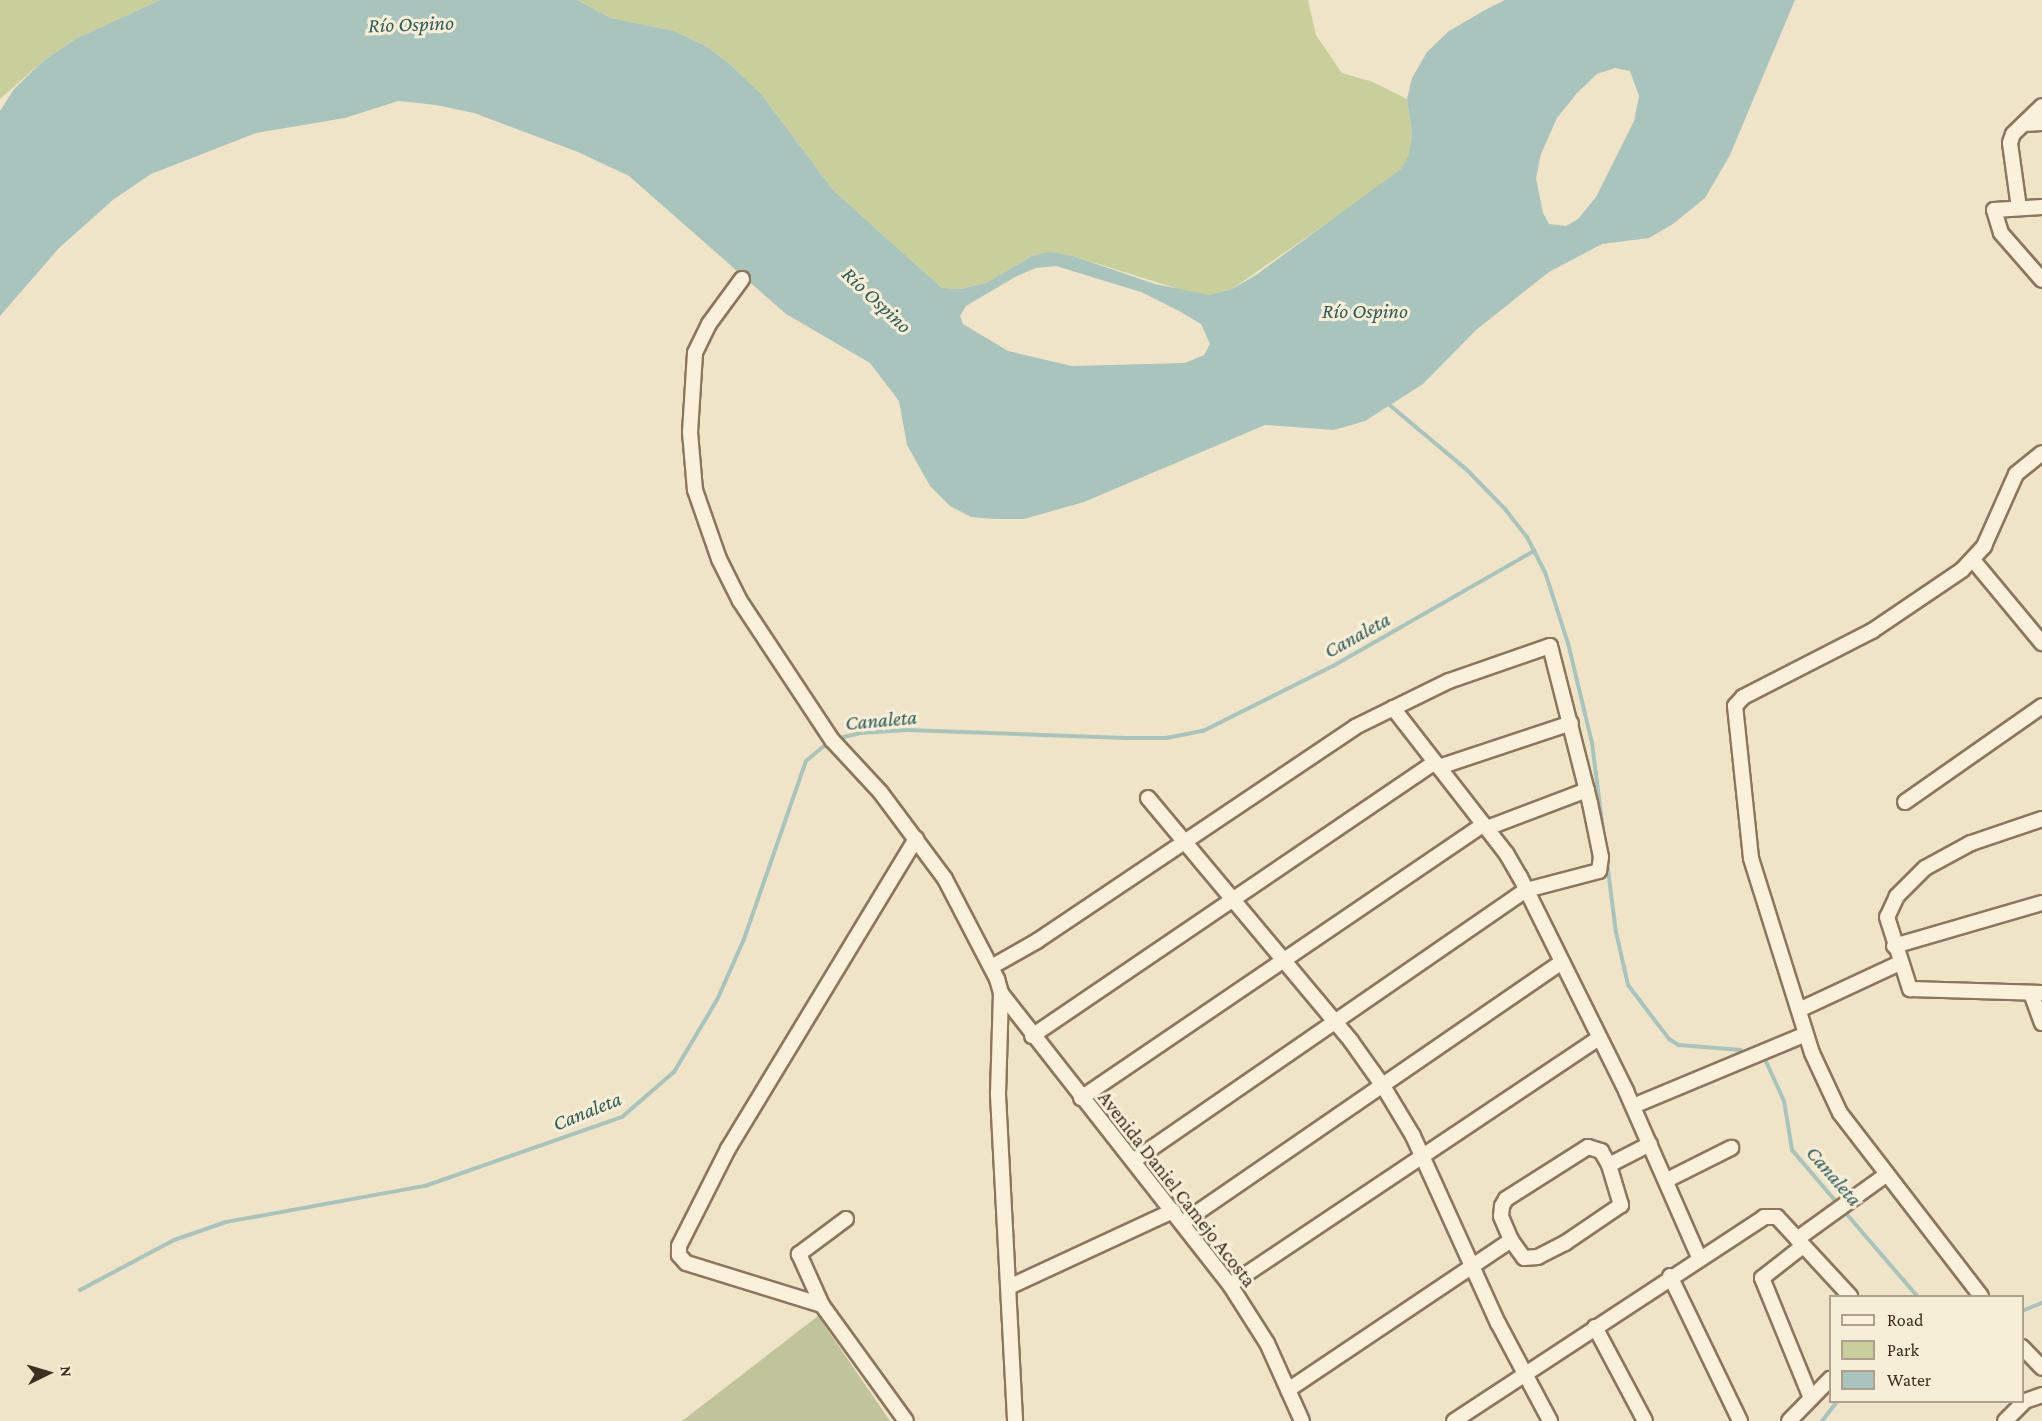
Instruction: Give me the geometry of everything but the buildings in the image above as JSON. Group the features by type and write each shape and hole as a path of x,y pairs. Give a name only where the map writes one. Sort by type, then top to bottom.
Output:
{"street":[{"path":"2019,208 2010,143 2024,124 2042,106"},
{"path":"2024,124 2042,123"},
{"path":"2042,207 1994,210 2001,233 2042,280"},
{"path":"742,279 709,324 695,352 690,432 695,490 719,559 740,601 832,740 881,793 916,839 966,913 993,966 1001,993 998,1095 1015,1421"},
{"path":"1980,1295 1840,1113 1806,1034 1751,858 1735,706 1743,697 1881,626 1973,560 1984,546 2016,474 2042,453"},
{"path":"1973,560 2042,643"},
{"path":"993,966 1337,738 1449,681 1550,646 1587,790 1601,857 1599,871 1527,890 1133,1161"},
{"path":"1905,802 2042,706"},
{"path":"1393,708 1485,826 1527,890 1633,1106 1699,1257"},
{"path":"1032,1036 1232,898 1437,765 1571,723"},
{"path":"1081,1098 1485,826 1587,790"},
{"path":"1148,798 1186,839 1383,1086 1422,1155 1472,1266 1550,1421"},
{"path":"2042,819 1971,843 1909,881 1887,916 1894,946 1910,989 2036,993 2042,1023"},
{"path":"822,1305 686,1263 679,1255 679,1246 728,1149 916,839"},
{"path":"1894,946 2042,903"},
{"path":"1182,1223 1562,962"},
{"path":"1799,1010 1900,963"},
{"name":"Avenida Daniel Camejo Acosta","path":"1001,993 1032,1036 1230,1285 1267,1343 1302,1421"},
{"path":"1633,1106 1806,1034"},
{"path":"1230,1285 1599,1038"},
{"path":"1609,1165 1650,1144"},
{"path":"1588,1147 1601,1151 1609,1165 1621,1198 1617,1210 1531,1259 1519,1254 1501,1216 1506,1199 1588,1147"},
{"path":"1667,1180 1731,1148"},
{"path":"1811,1398 1762,1278 1800,1243 1887,1174"},
{"path":"1009,1287 1173,1211"},
{"path":"1454,1421 1699,1257 1770,1215 1849,1295"},
{"path":"846,1219 799,1254 822,1305 906,1421"},
{"path":"1288,1390 1511,1240"},
{"path":"1670,1276 1740,1421"},
{"path":"1595,1327 1646,1421"},
{"path":"2024,1349 2042,1368"},
{"path":"1790,1421 1829,1380"},
{"path":"2024,1402 2042,1395"},
{"path":"2005,1421 2023,1403"}],"green space":[{"path":"0,0 160,0 77,38 43,61 0,99"},
{"path":"577,0 1308,0 1316,35 1342,73 1373,82 1407,99 1412,134 1409,156 1402,169 1385,183 1232,289 1209,295 1191,293 1073,256 1032,256 986,283 959,289 942,288 833,190 761,94 732,66 706,46 674,31 611,18"},
{"path":"818,1316 890,1421 682,1421"}],"water":[{"name":"Río Ospino","path":"160,0 577,0 611,18 674,31 706,46 732,66 761,94 833,190 942,288 960,289 986,283 1032,256 1050,252 1073,256 1155,284 1209,295 1232,289 1256,275 1401,169 1409,155 1412,134 1407,99 1412,78 1427,52 1449,31 1485,10 1505,0 1795,0 1730,155 1705,198 1673,224 1649,238 1602,244 1549,272 1476,330 1423,384 1365,421 1334,430 1265,425 1084,502 1024,519 971,517 950,506 930,486 907,445 899,401 870,363 786,314 629,176 578,152 474,113 436,105 398,101 345,118 256,133 151,174 114,199 59,248 0,316 0,111 14,89 43,61 77,38","holes":["1615,68 1630,71 1639,96 1634,121 1596,197 1578,219 1566,226 1549,224 1543,213 1536,178 1541,154 1557,118 1577,93 1597,74","1056,266 1141,292 1201,324 1210,344 1204,355 1185,363 1072,366 1008,351 963,324 960,316 966,306 1015,277 1036,268"]}],"waterway":[{"name":"Canaleta","path":"1386,402 1467,470 1505,509 1527,537 1545,572 1568,643 1592,743 1616,932 1628,985 1669,1039 1679,1045 1741,1050"},
{"name":"Canaleta","path":"836,739 860,733 907,730 1126,738 1166,738 1203,731 1333,666 1534,551"},
{"name":"Canaleta","path":"80,1290 174,1240 226,1222 425,1186 622,1117 674,1072 717,1000 744,939 806,761 829,742"},
{"name":"Canaleta","path":"1764,1057 1784,1101 1792,1150 1839,1205"},
{"name":"Canaleta","path":"1844,1211 1916,1295"},
{"path":"2024,1310 2042,1303"},
{"path":"1822,1421 1836,1403"}]}
